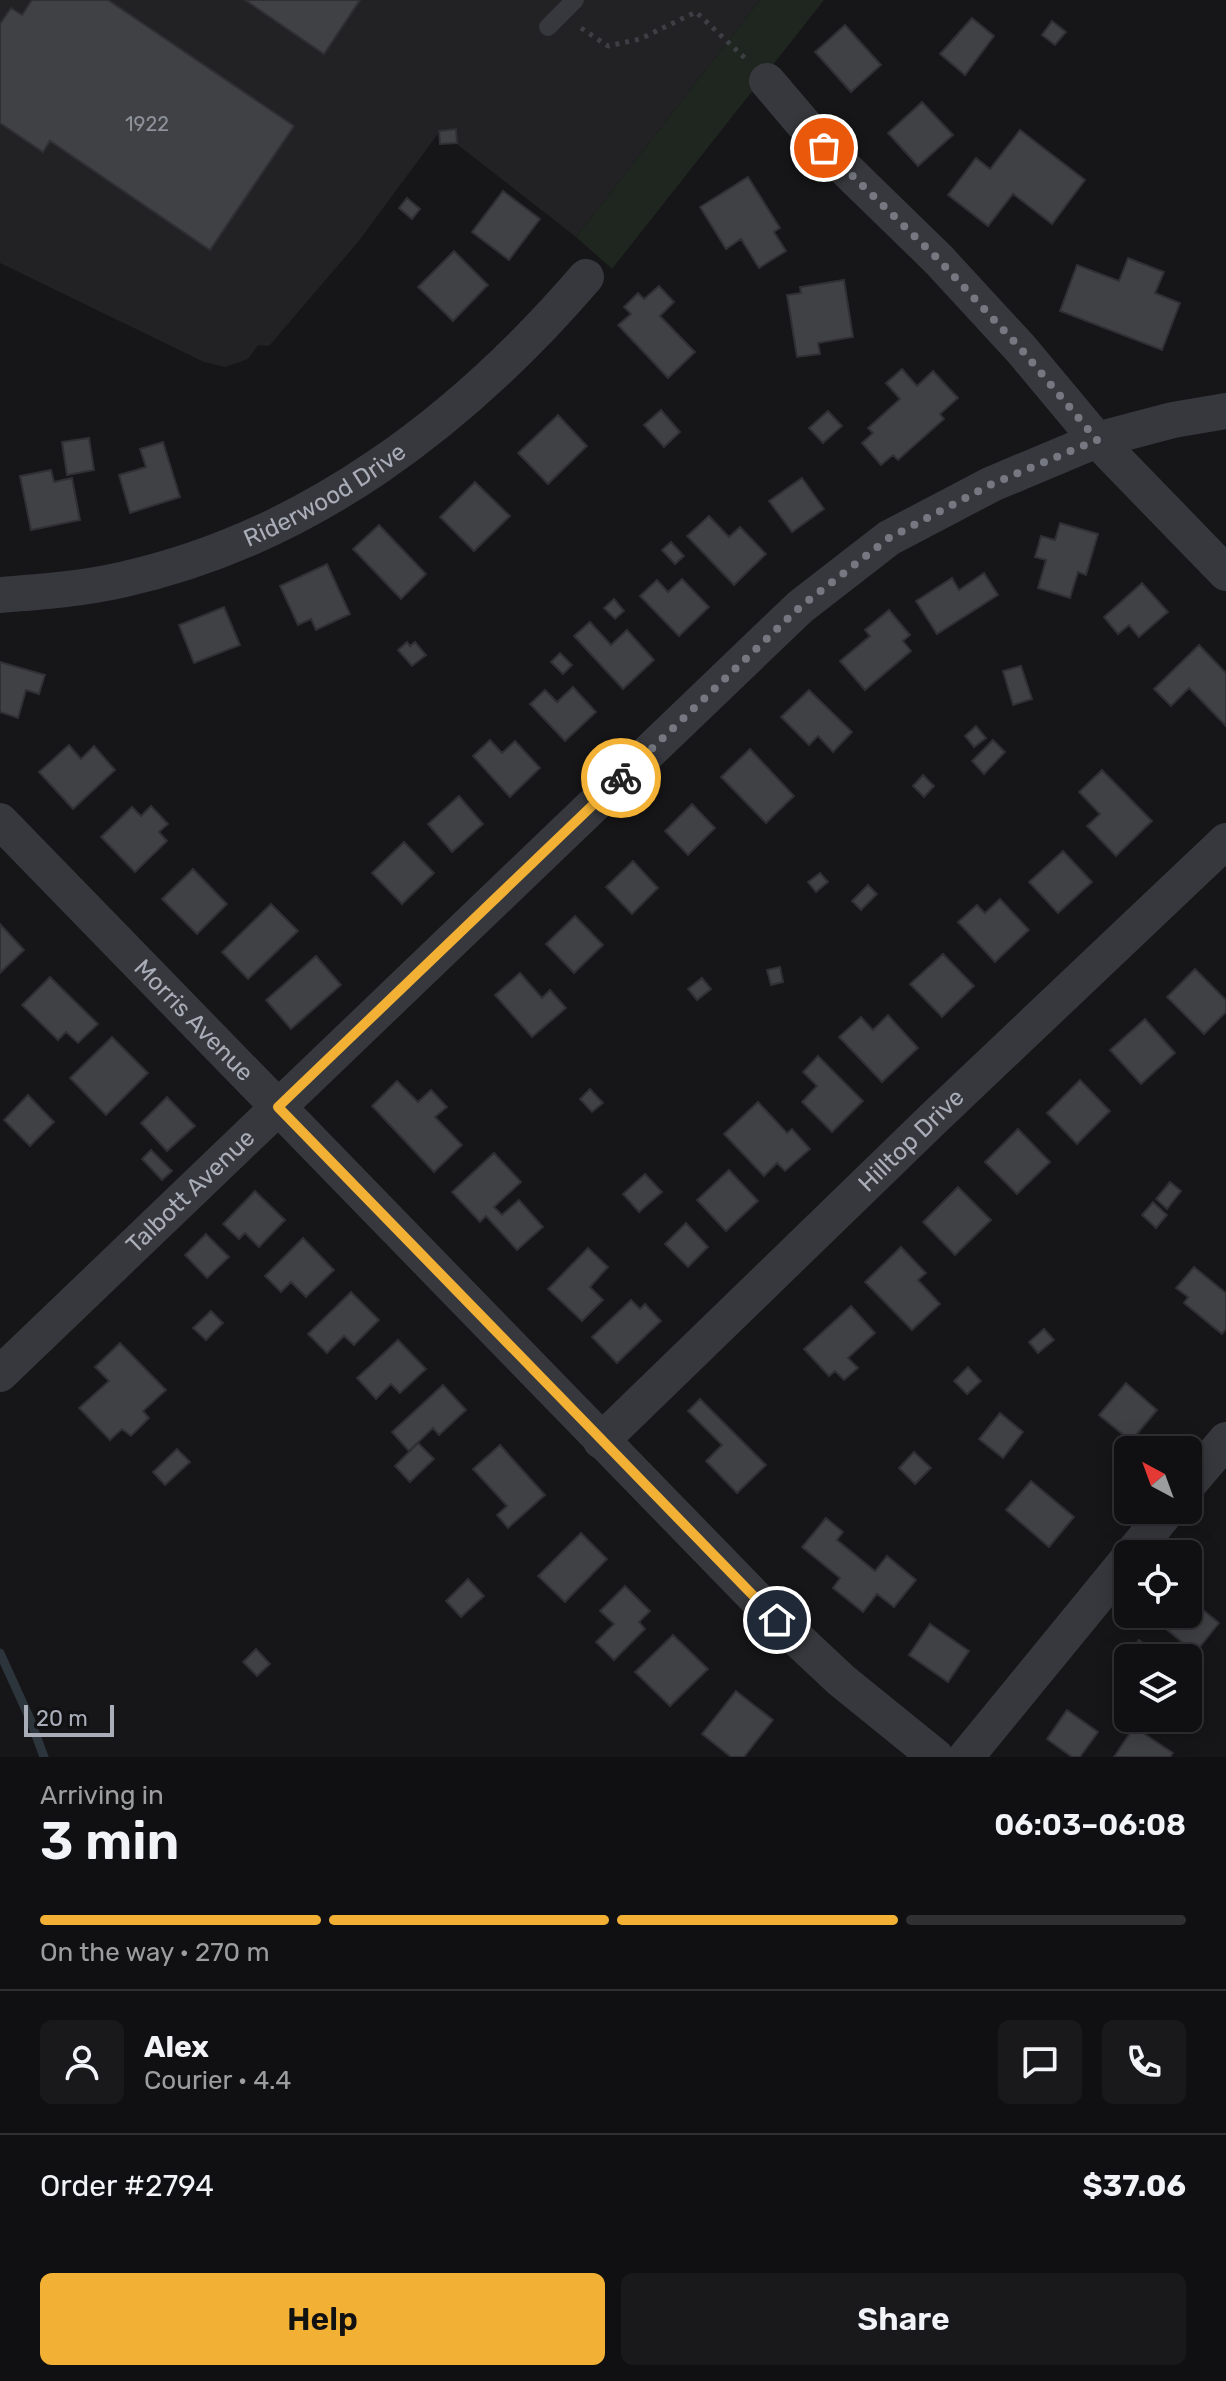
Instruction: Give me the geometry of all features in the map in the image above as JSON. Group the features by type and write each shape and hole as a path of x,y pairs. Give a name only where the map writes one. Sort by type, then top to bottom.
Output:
{"street":[{"path":"767,81 824,148 939,260 1021,349 1097,440 1226,573"},
{"name":"Riderwood Drive","path":"0,595 54,591 120,580 242,543 300,516 355,482 464,401 542,328 586,277"},
{"name":"Talbott Avenue","path":"0,1374 800,607 889,538 992,484 1097,440 1173,420 1226,411"},
{"name":"Morris Avenue","path":"0,821 777,1620 841,1680 936,1757"},
{"name":"Hilltop Drive","path":"601,1441 935,1117 1226,841"},
{"path":"1202,1468 1226,1440"},
{"path":"1143,1540 1156,1524"},
{"path":"966,1757 1114,1576"}],"lane":[{"path":"555,22 575,0"}],"path":[{"path":"555,22 608,46 640,39 696,12 743,54 767,81"}],"shaded area":[{"path":"0,0 760,0 576,237 440,131 358,242 269,346 258,345 248,359 225,367 204,362 0,263"},
{"path":"760,0 824,0 612,269 576,237"}],"building":[{"path":"32,0 108,0 294,126 210,250 50,141 43,152 0,123 0,24 11,8 22,15"},
{"path":"245,0 360,0 324,54"},
{"path":"972,18 994,36 965,75 940,54"},
{"path":"1052,21 1066,32 1055,45 1042,35"},
{"path":"845,25 881,65 851,92 815,52"},
{"path":"922,102 953,135 918,166 888,133"},
{"path":"456,129 457,143 440,144 439,131"},
{"path":"1020,130 1085,180 1052,224 1013,194 988,226 948,195 976,158 990,169"},
{"path":"748,177 780,228 774,232 786,251 759,268 741,239 726,249 700,207"},
{"path":"503,191 540,219 509,260 472,232"},
{"path":"407,198 420,209 412,219 399,208"},
{"path":"454,251 488,285 453,321 418,287"},
{"path":"1128,258 1164,272 1155,293 1180,303 1162,350 1060,311 1077,265 1119,281"},
{"path":"844,280 853,337 818,343 820,354 797,357 787,295 801,293 800,287"},
{"path":"659,286 674,302 660,316 695,352 668,378 618,325 631,314 624,307 638,293 644,299"},
{"path":"902,369 917,386 933,371 958,398 940,414 944,419 898,460 893,455 881,465 862,443 873,433 868,428 900,399 886,383"},
{"path":"661,410 680,432 664,447 644,425"},
{"path":"828,411 842,426 823,443 809,428"},
{"path":"558,415 587,446 548,484 518,453"},
{"path":"89,438 94,470 67,475 62,442"},
{"path":"163,442 180,497 130,513 119,475 146,467 140,449"},
{"path":"51,470 54,482 72,478 80,520 31,530 20,476"},
{"path":"802,478 824,509 792,532 769,501"},
{"path":"475,482 510,516 474,551 440,517"},
{"path":"709,516 729,537 740,527 766,554 734,585 687,536"},
{"path":"1060,523 1098,534 1086,575 1078,572 1070,598 1038,588 1046,560 1035,557 1041,536 1055,540"},
{"path":"379,525 426,574 401,599 353,549"},
{"path":"671,542 684,556 675,564 662,550"},
{"path":"327,564 350,614 316,630 311,619 298,625 280,586"},
{"path":"984,573 998,595 937,634 916,601 952,578 959,590"},
{"path":"682,579 709,607 679,636 640,596 657,580 668,592"},
{"path":"1142,583 1168,612 1139,637 1129,625 1118,634 1104,617"},
{"path":"614,599 624,611 615,619 604,608"},
{"path":"224,607 240,645 194,663 179,625"},
{"path":"889,610 910,635 903,641 911,651 865,690 840,661 870,636 865,630"},
{"path":"590,622 611,645 627,630 654,660 623,689 574,636"},
{"path":"407,642 410,646 415,642 426,655 412,666 398,650"},
{"path":"1199,645 1226,673 1226,726 1189,688 1171,706 1154,689"},
{"path":"560,653 572,665 563,674 551,662"},
{"path":"0,662 45,675 39,694 26,690 18,718 0,712"},
{"path":"1021,666 1032,699 1013,705 1003,671"},
{"path":"573,687 596,712 565,741 530,704 545,690 557,702"},
{"path":"809,690 852,732 833,752 818,736 809,745 781,717"},
{"path":"976,726 986,738 974,747 965,736"},
{"path":"490,740 502,753 515,741 540,768 510,797 473,756"},
{"path":"993,740 1005,752 984,774 972,761"},
{"path":"69,745 81,759 94,746 115,770 73,809 39,772"},
{"path":"750,749 794,796 766,823 721,777"},
{"path":"1102,770 1152,821 1116,856 1087,826 1100,814 1079,792"},
{"path":"923,775 934,786 924,797 913,786"},
{"path":"459,796 483,824 452,852 428,824"},
{"path":"692,804 715,828 688,855 665,831"},
{"path":"151,806 168,824 159,832 167,841 135,872 101,837 132,807 141,816"},
{"path":"404,842 434,873 402,904 372,873"},
{"path":"1063,851 1092,882 1058,913 1029,882"},
{"path":"633,861 658,888 632,914 606,887"},
{"path":"193,869 227,904 197,934 162,899"},
{"path":"820,873 828,882 816,892 808,882"},
{"path":"868,885 877,894 861,910 852,901"},
{"path":"1000,899 1029,930 995,962 958,922 977,905 985,913"},
{"path":"271,904 298,931 248,979 222,952"},
{"path":"575,916 603,945 574,973 546,944"},
{"path":"0,924 24,950 0,973"},
{"path":"943,954 974,986 942,1017 910,984"},
{"path":"316,956 341,985 291,1029 266,1000"},
{"path":"780,967 783,982 771,985 767,970"},
{"path":"1195,969 1226,1000 1226,1012 1204,1034 1167,997"},
{"path":"520,973 542,998 550,990 566,1008 532,1037 495,995"},
{"path":"50,977 98,1024 78,1043 66,1032 58,1040 22,1005"},
{"path":"702,978 711,989 697,1000 688,989"},
{"path":"888,1015 918,1048 882,1082 839,1037 861,1017 873,1030"},
{"path":"1145,1019 1175,1053 1141,1084 1110,1050"},
{"path":"112,1037 148,1073 106,1115 70,1078"},
{"path":"818,1056 863,1101 832,1132 802,1102 817,1086 803,1072"},
{"path":"1080,1080 1110,1111 1077,1144 1047,1113"},
{"path":"397,1081 418,1102 431,1090 447,1107 435,1117 462,1145 434,1172 372,1106"},
{"path":"590,1089 603,1103 592,1112 580,1099"},
{"path":"28,1095 54,1122 30,1146 4,1120"},
{"path":"167,1097 195,1126 167,1151 141,1123"},
{"path":"758,1102 787,1133 792,1129 810,1149 785,1171 777,1163 764,1176 724,1134"},
{"path":"1018,1129 1050,1162 1017,1194 985,1162"},
{"path":"151,1150 172,1171 162,1180 142,1159"},
{"path":"494,1153 521,1182 494,1207 502,1215 519,1200 543,1227 517,1250 486,1216 480,1222 452,1192"},
{"path":"729,1170 758,1201 726,1231 697,1200"},
{"path":"645,1174 662,1192 639,1212 623,1194"},
{"path":"1170,1182 1181,1191 1167,1209 1156,1199"},
{"path":"958,1187 991,1220 955,1255 923,1222"},
{"path":"255,1191 285,1220 259,1247 245,1233 239,1239 223,1224"},
{"path":"1153,1202 1167,1215 1156,1228 1142,1215"},
{"path":"686,1223 708,1247 688,1267 665,1244"},
{"path":"206,1234 229,1257 207,1278 185,1255"},
{"path":"303,1238 334,1270 306,1297 291,1282 281,1292 265,1276"},
{"path":"901,1247 926,1273 918,1280 940,1304 912,1330 865,1282"},
{"path":"588,1248 608,1267 590,1287 603,1300 582,1321 548,1289"},
{"path":"1194,1267 1226,1293 1226,1329 1222,1334 1184,1303 1188,1297 1176,1288"},
{"path":"351,1292 379,1320 354,1345 344,1336 327,1353 308,1334"},
{"path":"631,1300 640,1309 645,1304 661,1321 617,1363 592,1337"},
{"path":"851,1306 875,1333 848,1358 858,1368 844,1380 835,1371 829,1376 804,1349"},
{"path":"211,1311 223,1323 206,1340 193,1328"},
{"path":"1044,1329 1054,1340 1038,1353 1029,1342"},
{"path":"398,1340 426,1369 400,1393 391,1384 376,1399 357,1378"},
{"path":"120,1343 166,1390 143,1411 149,1418 131,1436 122,1429 110,1440 79,1408 109,1381 95,1367"},
{"path":"968,1367 981,1381 967,1394 954,1381"},
{"path":"1126,1383 1157,1410 1135,1436 1125,1436 1099,1415"},
{"path":"443,1385 466,1410 439,1435 433,1428 409,1451 392,1432"},
{"path":"700,1399 766,1465 737,1493 706,1461 722,1445 688,1411"},
{"path":"1000,1413 1023,1432 1003,1458 979,1439"},
{"path":"418,1443 434,1459 410,1482 395,1466"},
{"path":"500,1445 545,1495 508,1528 497,1515 507,1506 473,1469"},
{"path":"177,1449 190,1462 165,1485 153,1472"},
{"path":"914,1452 931,1468 915,1484 899,1468"},
{"path":"1031,1481 1074,1517 1049,1547 1006,1510"},
{"path":"826,1518 843,1532 837,1540 875,1571 887,1556 916,1580 894,1607 877,1594 863,1612 833,1588 840,1578 802,1547"},
{"path":"581,1533 607,1559 565,1602 538,1576"},
{"path":"468,1579 484,1596 461,1617 446,1601"},
{"path":"625,1586 650,1611 639,1622 645,1629 614,1660 596,1642 614,1624 600,1611"},
{"path":"1202,1609 1219,1623 1202,1644 1184,1644 1165,1628 1202,1628"},
{"path":"930,1624 969,1651 948,1682 909,1655"},
{"path":"673,1635 708,1669 670,1706 635,1672"},
{"path":"256,1649 270,1664 257,1676 243,1662"},
{"path":"736,1691 773,1720 744,1757 731,1757 702,1734"},
{"path":"1067,1710 1098,1732 1080,1757 1072,1757 1047,1739"},
{"path":"1131,1732 1142,1732 1173,1753 1170,1757 1114,1757"}],"waterway":[{"path":"0,1653 44,1757"}],"way so far":[{"path":"621,778 800,607 889,538 992,484 1097,440 1021,349 939,260 824,148"}],"route":[{"path":"621,778 278,1107 777,1620"}]}
